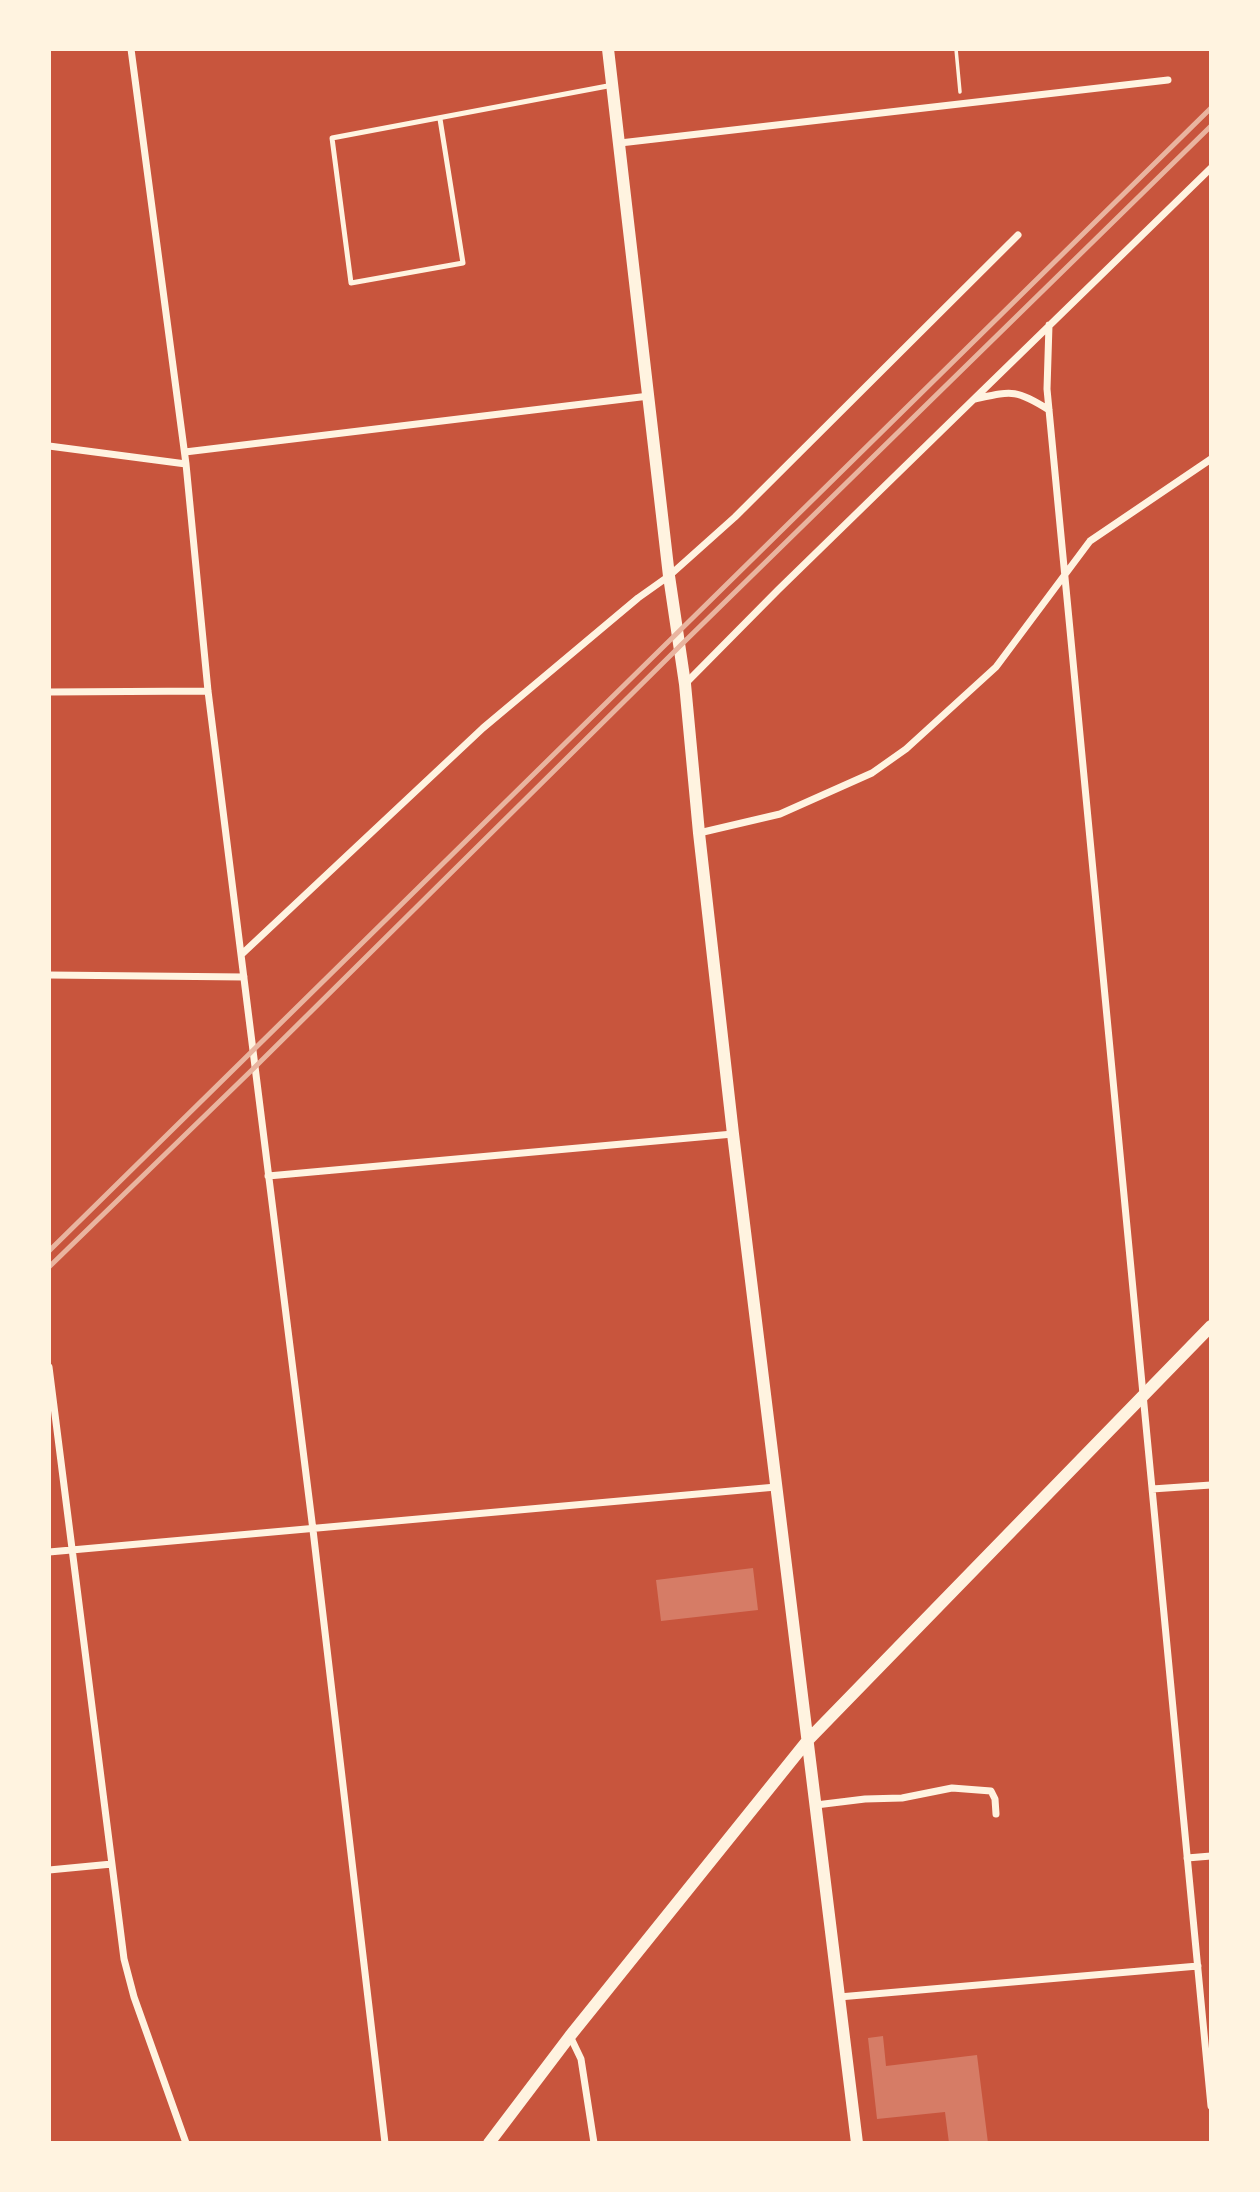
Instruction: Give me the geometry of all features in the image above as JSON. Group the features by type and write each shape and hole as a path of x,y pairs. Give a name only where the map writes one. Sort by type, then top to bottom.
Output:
{"street":[{"path":"131,49 185,452 208,691 313,1530 386,2143"},
{"path":"608,49 669,576 679,631 733,1134 857,2143"},
{"path":"620,143 1168,80"},
{"path":"685,684 1211,168"},
{"path":"242,954 483,728 638,598 669,576 735,517 1018,235"},
{"path":"1049,325 1047,389 1211,2106"},
{"path":"974,400 1005,393 1026,395 1049,410"},
{"path":"185,452 649,397"},
{"path":"49,446 186,464"},
{"path":"699,833 780,814 872,773 906,749 996,667 1090,541 1211,459"},
{"path":"49,692 208,691"},
{"path":"49,975 244,977"},
{"path":"268,1176 733,1134"},
{"path":"489,2143 570,2036 808,1740 1211,1326"},
{"path":"49,1367 127,1972 186,2143"},
{"path":"1152,1489 1211,1485"},
{"path":"49,1552 776,1487"},
{"path":"816,1805 902,1798 952,1788 982,1789 990,1791 995,1799 996,1814"},
{"path":"1187,1858 1211,1856"},
{"path":"49,1870 112,1864"},
{"path":"839,1997 1198,1966"},
{"path":"570,2036 581,2059 594,2143"}],"lane":[{"path":"440,119 463,263 351,283 332,138 613,85"}],"path":[{"path":"956,49 960,89"}],"building":[{"path":"753,1568 758,1610 661,1621 656,1580"},
{"path":"883,2036 886,2066 977,2055 988,2143 949,2143 945,2112 877,2119 868,2038"}],"railway":[{"path":"49,1251 1211,108"},
{"path":"49,1267 1211,126"}]}
